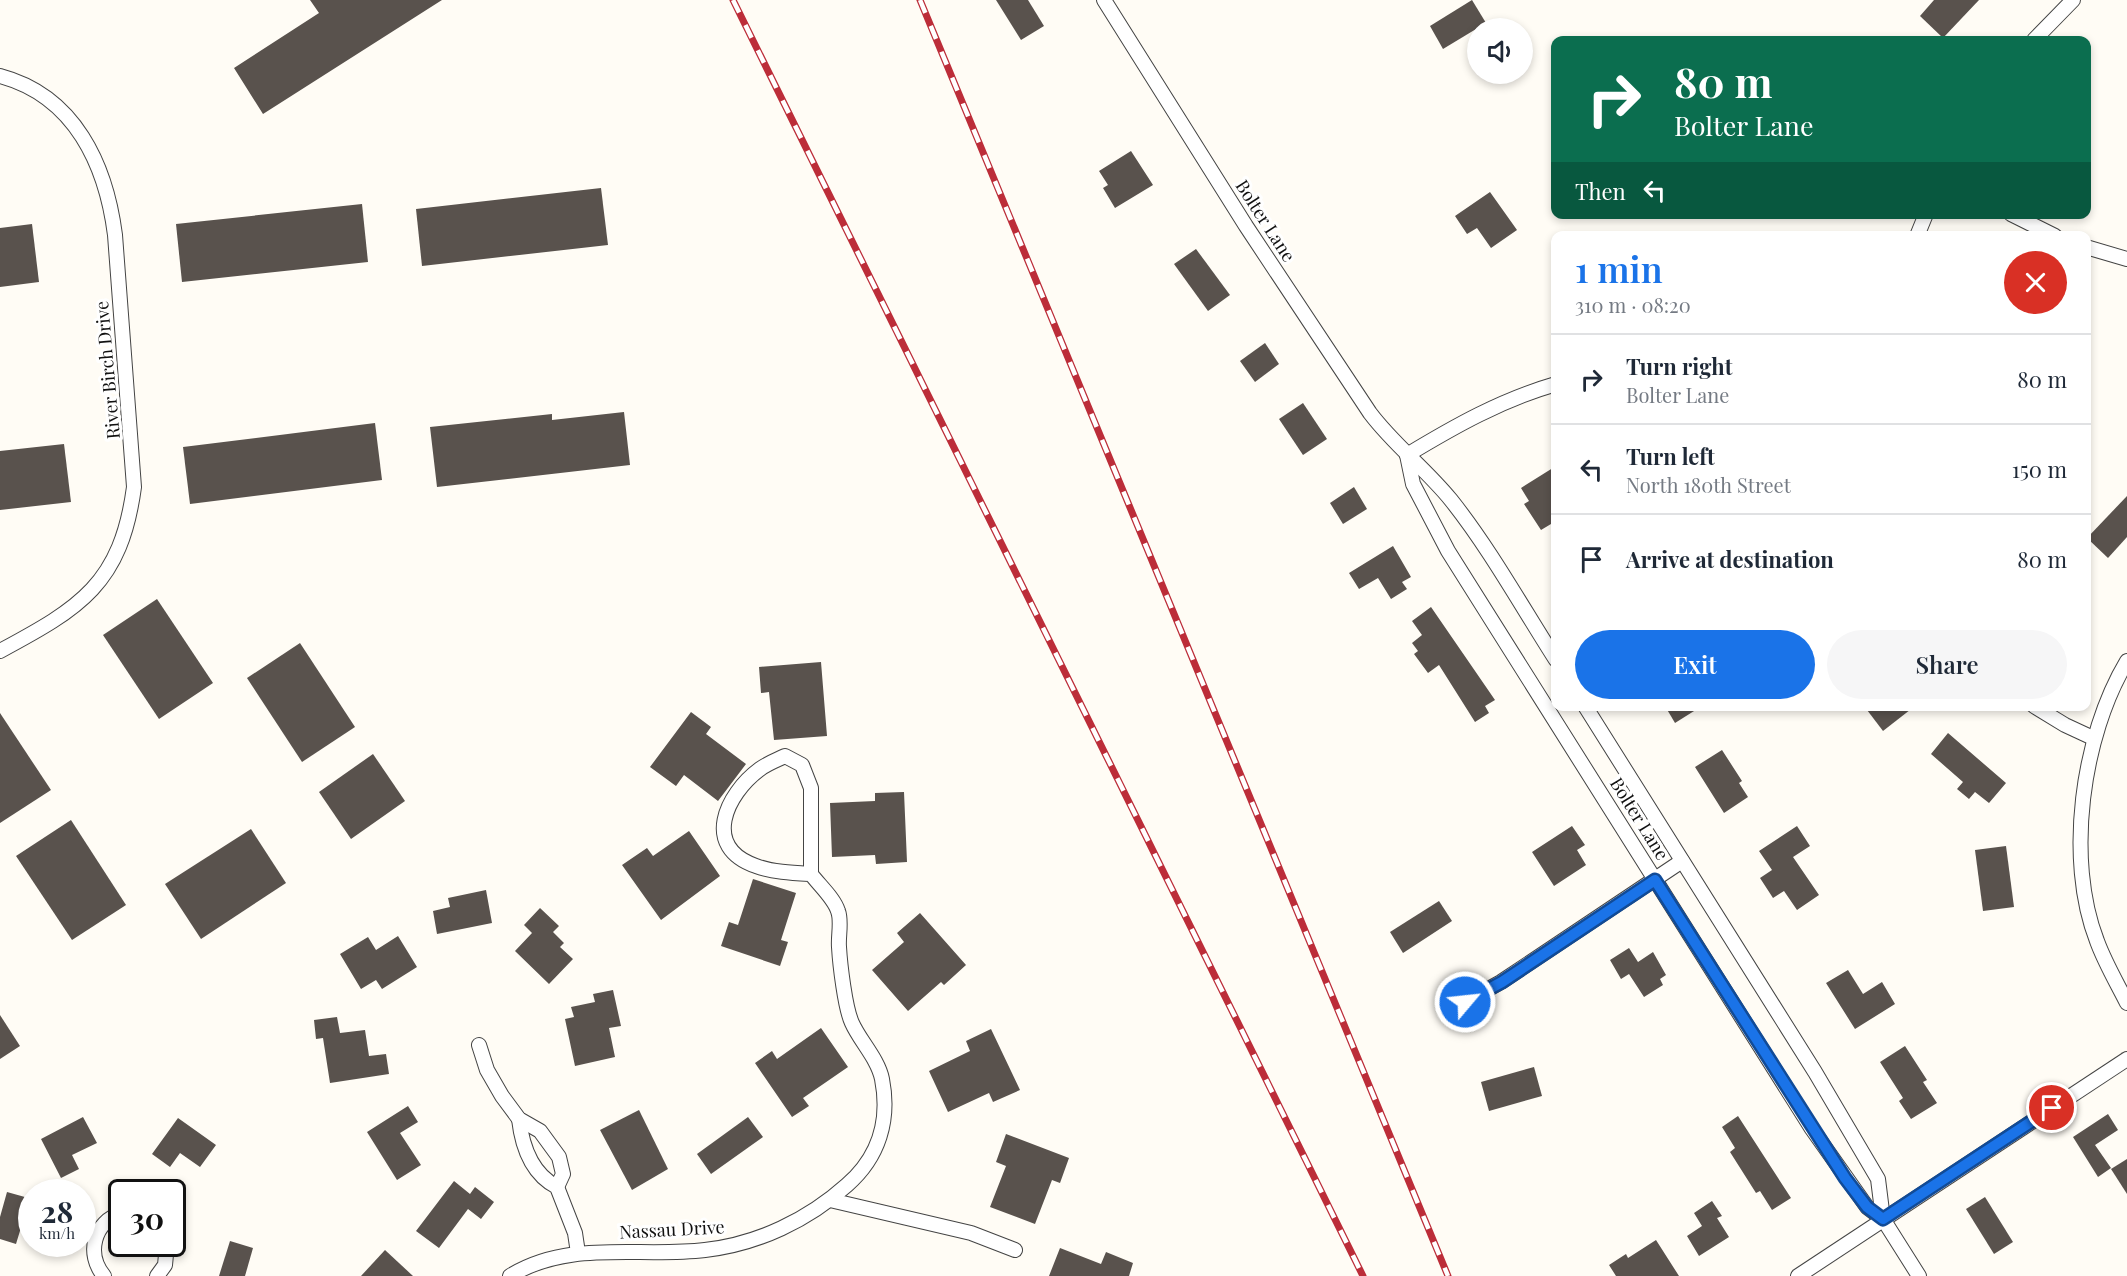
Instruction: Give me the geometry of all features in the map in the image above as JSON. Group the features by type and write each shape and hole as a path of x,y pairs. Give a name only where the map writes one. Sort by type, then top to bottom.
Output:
{"street":[{"name":"Bolter Lane","path":"1104,0 1231,203 1370,413 1453,502 1551,652"},
{"path":"2038,36 2073,0"},
{"name":"River Birch Drive","path":"0,76 31,89 71,122 94,153 110,196 134,488 129,522 119,550 103,577 83,600 61,618 0,651"},
{"path":"2021,219 2045,231"},
{"path":"2091,248 2127,259"},
{"path":"1407,455 1470,417 1520,395 1551,386"},
{"name":"Bolter Lane","path":"1407,455 1413,484 1448,551 1845,1178 1867,1207 1883,1219 1919,1276"},
{"path":"2127,661 2093,738 2083,814 2082,876 2097,941 2127,1004"},
{"name":"Bolter Lane","path":"1587,711 1815,1072 1878,1179 1883,1219"},
{"path":"2042,711 2065,726 2093,738"},
{"path":"785,756 802,765 811,788 811,874 755,866 733,853 723,837 724,814 740,788 761,768 785,756"},
{"path":"1465,1002 1502,982 1682,861"},
{"name":"Nassau Drive","path":"510,1276 557,1256 578,1253 704,1250 736,1244 798,1221 831,1200 864,1170 880,1139 884,1105 882,1076 851,1022 839,948 838,911 811,874"},
{"path":"479,1045 487,1070 519,1119 528,1155 545,1180 558,1187 568,1213 578,1253"},
{"path":"1798,1276 2127,1059"},
{"path":"519,1119 540,1131 559,1157 563,1174 558,1187"},
{"path":"831,1200 971,1233 1015,1250"},
{"path":"104,1276 96,1265 94,1242 108,1220"},
{"path":"157,1276 165,1265 166,1257"}],"building":[{"path":"310,0 442,0 263,114 234,68 319,13"},
{"path":"996,0 1028,0 1044,26 1021,40"},
{"path":"1472,0 1483,18 1467,18 1467,34 1443,49 1430,26"},
{"path":"1934,0 1979,0 1945,36 1941,36 1920,16"},
{"path":"1131,151 1153,185 1115,208 1103,188 1108,185 1099,171"},
{"path":"601,188 608,245 422,266 416,209"},
{"path":"1490,192 1517,230 1491,248 1477,228 1467,234 1455,216"},
{"path":"362,204 368,262 182,282 176,224"},
{"path":"32,224 39,282 0,287 0,228"},
{"path":"1196,249 1230,295 1208,311 1174,264"},
{"path":"1265,343 1279,364 1255,382 1240,361"},
{"path":"1303,403 1327,439 1303,455 1279,419"},
{"path":"624,412 630,465 437,487 430,427 552,414 552,420"},
{"path":"375,423 382,480 190,504 183,447"},
{"path":"64,444 71,502 0,510 0,451"},
{"path":"1551,469 1551,524 1541,530 1524,504 1529,501 1521,488"},
{"path":"1354,487 1367,509 1343,524 1330,503"},
{"path":"2127,496 2127,537 2108,558 2091,542 2091,534"},
{"path":"1393,546 1411,577 1402,582 1407,589 1391,599 1378,578 1359,589 1349,573"},
{"path":"157,599 213,683 159,719 103,635"},
{"path":"1431,607 1495,700 1485,706 1489,713 1475,722 1439,665 1428,673 1414,654 1418,651 1412,643 1422,635 1412,621"},
{"path":"300,643 355,727 302,762 247,678"},
{"path":"821,662 827,736 774,740 769,692 761,693 759,667"},
{"path":"1668,711 1694,711 1675,723"},
{"path":"1868,711 1909,711 1883,731"},
{"path":"691,712 711,727 706,734 746,764 718,801 684,775 676,786 650,767"},
{"path":"0,713 51,790 0,823"},
{"path":"1948,733 2006,783 1989,803 1975,792 1969,799 1957,789 1963,782 1931,754"},
{"path":"1722,750 1742,781 1739,783 1748,797 1724,813 1695,767"},
{"path":"373,754 405,801 351,839 319,792"},
{"path":"904,792 907,862 876,864 875,855 832,857 830,803 875,801 875,793"},
{"path":"71,820 126,905 72,940 16,856"},
{"path":"1572,826 1585,845 1577,850 1586,865 1554,886 1532,852"},
{"path":"1797,826 1810,846 1793,857 1819,895 1797,910 1784,891 1773,898 1760,878 1772,870 1759,851"},
{"path":"251,829 286,883 201,939 165,884"},
{"path":"689,831 720,876 661,920 622,865 647,848 653,856"},
{"path":"2006,846 2014,907 1983,911 1975,850"},
{"path":"753,879 796,893 781,940 788,942 780,966 721,946 729,922 738,925"},
{"path":"486,890 492,923 437,934 433,911 450,907 448,898"},
{"path":"1439,901 1452,921 1403,953 1390,932"},
{"path":"540,908 559,926 553,932 564,943 560,947 573,959 549,984 515,951 532,933 524,925"},
{"path":"920,913 966,965 944,985 941,982 908,1011 872,970 904,942 897,933"},
{"path":"398,936 417,967 382,989 376,980 361,989 340,954 368,937 376,950"},
{"path":"1629,948 1638,962 1653,952 1666,975 1660,979 1663,985 1644,997 1629,974 1621,979 1610,960"},
{"path":"1848,970 1863,994 1882,982 1895,1004 1855,1029 1826,983"},
{"path":"613,990 621,1026 609,1028 615,1057 575,1066 565,1019 574,1017 571,1007 595,1002 593,994"},
{"path":"0,1015 20,1046 0,1059"},
{"path":"337,1017 340,1033 365,1030 369,1056 386,1054 389,1074 330,1083 323,1038 316,1039 314,1020"},
{"path":"821,1028 848,1067 803,1098 809,1106 792,1117 755,1063 772,1051 777,1059"},
{"path":"991,1029 1020,1090 993,1102 989,1093 948,1112 929,1071 970,1051 966,1041"},
{"path":"1905,1046 1927,1080 1923,1082 1937,1103 1911,1119 1899,1101 1903,1098 1880,1062"},
{"path":"1534,1067 1542,1096 1489,1111 1481,1082"},
{"path":"408,1106 418,1122 400,1133 421,1165 397,1180 367,1132"},
{"path":"639,1110 668,1169 632,1190 600,1130"},
{"path":"2108,1114 2118,1130 2095,1145 2111,1168 2098,1177 2073,1137"},
{"path":"1738,1116 1791,1198 1772,1210 1760,1191 1756,1193 1730,1152 1735,1148 1722,1127"},
{"path":"83,1117 97,1143 72,1155 79,1169 61,1178 41,1139"},
{"path":"748,1117 763,1137 711,1174 697,1154"},
{"path":"178,1118 216,1145 200,1167 180,1153 170,1167 152,1154"},
{"path":"1006,1134 1069,1158 1060,1183 1052,1180 1035,1224 990,1207 1006,1166 996,1162"},
{"path":"2127,1159 2127,1194 2111,1169"},
{"path":"454,1181 470,1194 475,1187 494,1202 481,1219 468,1209 439,1248 416,1231"},
{"path":"7,1192 18,1195 16,1244 0,1239 0,1217"},
{"path":"1985,1197 2013,1242 1994,1254 1966,1209"},
{"path":"1712,1201 1722,1216 1717,1218 1729,1237 1699,1256 1687,1236 1702,1226 1694,1213"},
{"path":"1656,1240 1679,1276 1616,1276 1609,1265 1626,1254 1628,1258"},
{"path":"230,1241 253,1248 245,1276 219,1276"},
{"path":"1060,1248 1101,1264 1106,1252 1133,1263 1129,1276 1049,1276"},
{"path":"385,1250 413,1276 361,1276"}],"railway":[{"path":"733,0 1363,1276"},
{"path":"920,0 1448,1276"}],"route":[{"path":"1465,1002 1502,982 1655,880 1716,973 1812,1129 1867,1207 1883,1219 2052,1108"}]}
